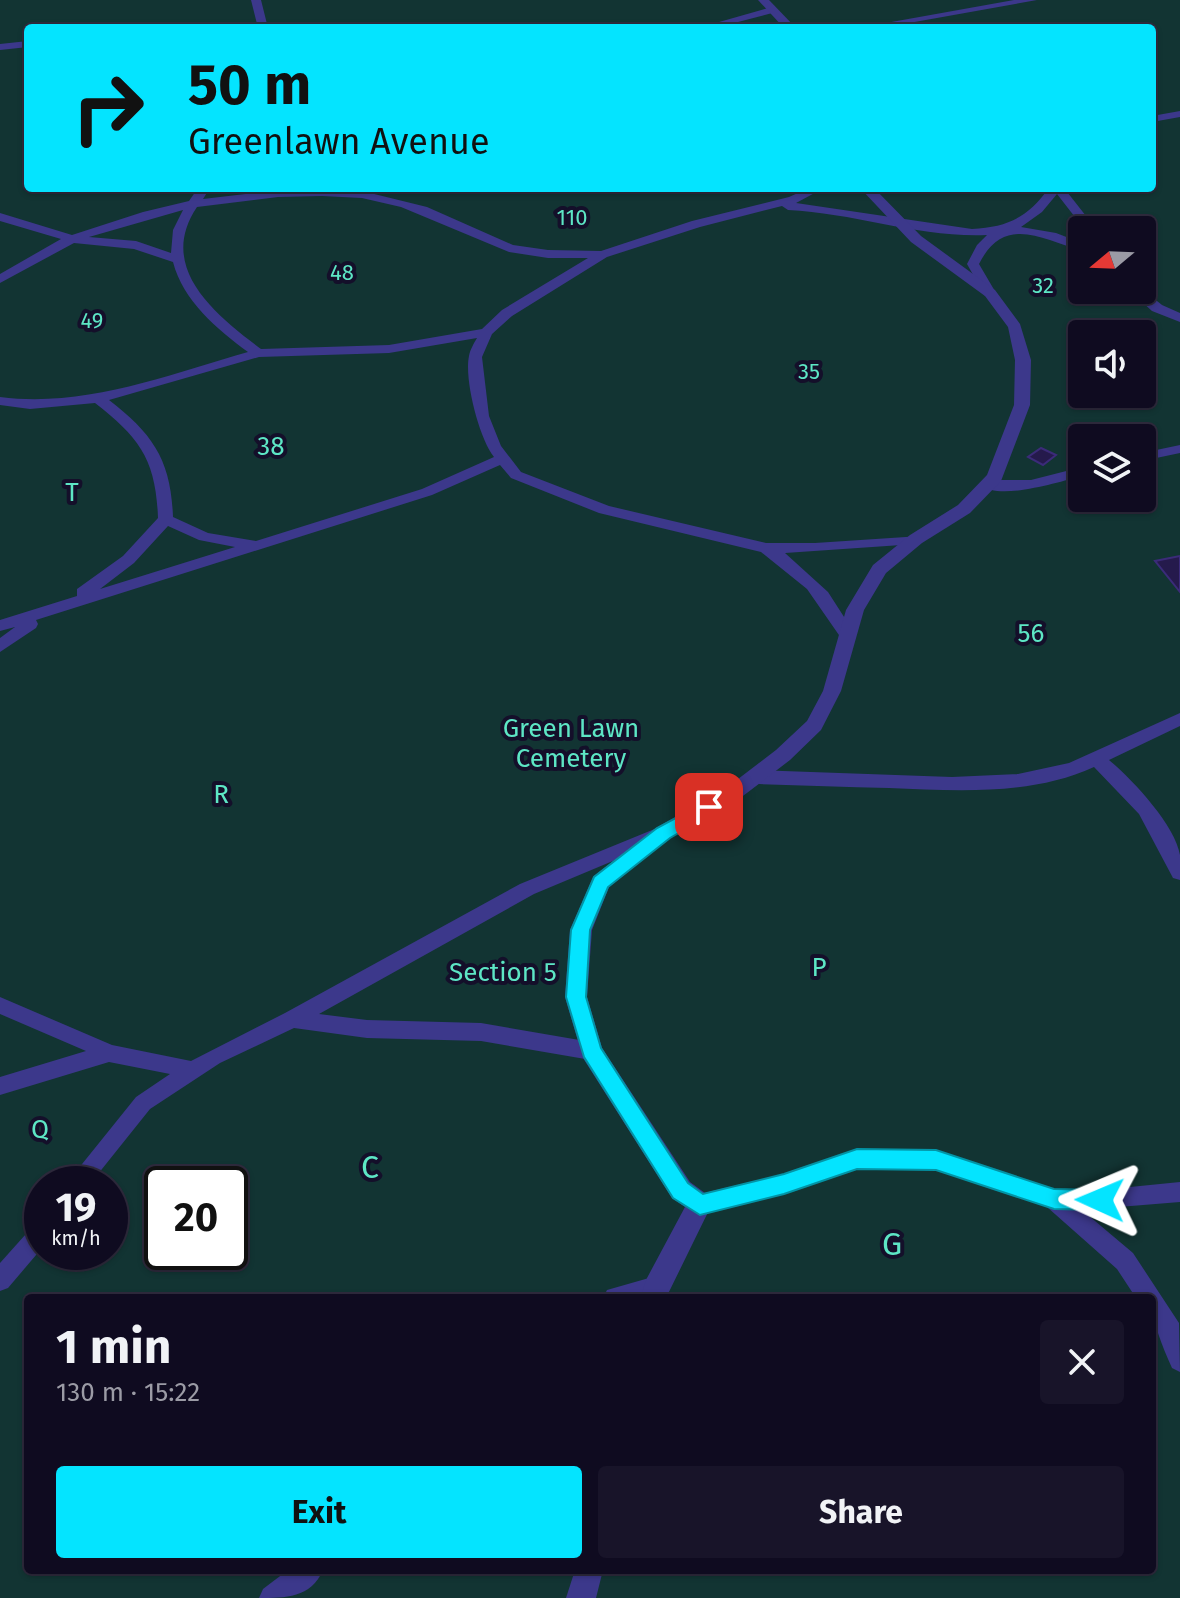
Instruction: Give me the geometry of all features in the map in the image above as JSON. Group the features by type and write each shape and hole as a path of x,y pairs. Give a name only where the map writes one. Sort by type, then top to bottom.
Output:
{"street":[{"path":"763,0 786,24"},
{"path":"654,1292 700,1204 681,1190 591,1051 576,997 581,930 601,882 663,833 732,794 814,725 832,691 855,610 879,569 916,539 964,509 995,477 1022,405 1023,360 1015,327 990,293 927,248 871,192"},
{"path":"581,1598 588,1574"}],"lane":[{"path":"256,0 262,24"},
{"path":"887,24 1032,0"},
{"path":"718,24 772,10"},
{"path":"0,47 24,44"},
{"path":"1156,118 1180,114"},
{"path":"201,192 177,235 178,260 185,281 222,326 258,353"},
{"path":"810,192 793,200 696,224 603,254 507,313 486,332 475,357 482,416 494,447 516,475 604,510 766,548 916,539"},
{"path":"990,293 973,264 985,242 1041,207 1053,192"},
{"path":"1059,192 1079,216"},
{"path":"0,279 73,239 108,226 193,205 282,194 365,195 436,216 513,249 568,255 603,254"},
{"path":"769,206 833,209 965,232 1020,229 1068,243"},
{"path":"0,217 73,239 136,245 178,260"},
{"path":"1152,304 1180,318"},
{"path":"0,401 30,405 98,399 258,353 350,352 425,344 486,332"},
{"path":"0,646 11,635 122,568 147,545 166,519 162,481 154,451 133,425 98,399"},
{"path":"1156,454 1180,449"},
{"path":"0,626 427,492 503,458"},
{"path":"987,485 1031,485 1068,475"},
{"path":"166,519 204,537 258,545"},
{"path":"766,548 808,578 832,605 847,634"},
{"path":"754,777 952,784 1018,781 1073,769 1180,719"},
{"path":"1095,758 1126,783 1159,826 1180,873"},
{"path":"92,1166 143,1103 213,1057 292,1019 527,889 663,833"},
{"path":"0,1005 109,1053 193,1070"},
{"path":"292,1019 367,1029 481,1032 591,1051"},
{"path":"0,1086 109,1053"},
{"path":"700,1204 784,1184 857,1159 936,1160 1054,1199 1100,1200 1180,1192"},
{"path":"1054,1199 1125,1261 1147,1294"},
{"path":"0,1280 24,1253"},
{"path":"1156,1308 1171,1331 1180,1360"},
{"path":"272,1598 305,1574"}],"green space":[{"name":"Green Lawn Cemetery","path":"0,0 1180,0 1180,1598 0,1598"}],"building":[{"path":"1041,448 1056,455 1043,465 1028,457"},
{"path":"1180,556 1180,592 1155,561"}],"route":[{"path":"709,807 663,833 601,882 581,930 576,997 591,1051 681,1190 700,1204 784,1184 857,1159 936,1160 1054,1199 1100,1200"}],"park label":[{"name":"110","path":"572,217"},
{"name":"48","path":"342,272"},
{"name":"32","path":"1043,285"},
{"name":"49","path":"92,320"},
{"name":"35","path":"809,371"},
{"name":"38","path":"271,446"},
{"name":"T","path":"72,492"},
{"name":"56","path":"1031,633"},
{"name":"R","path":"221,794"},
{"name":"P","path":"819,967"},
{"name":"Section 5","path":"503,972"},
{"name":"Q","path":"40,1129"},
{"name":"C","path":"370,1167"},
{"name":"G","path":"892,1244"}]}
